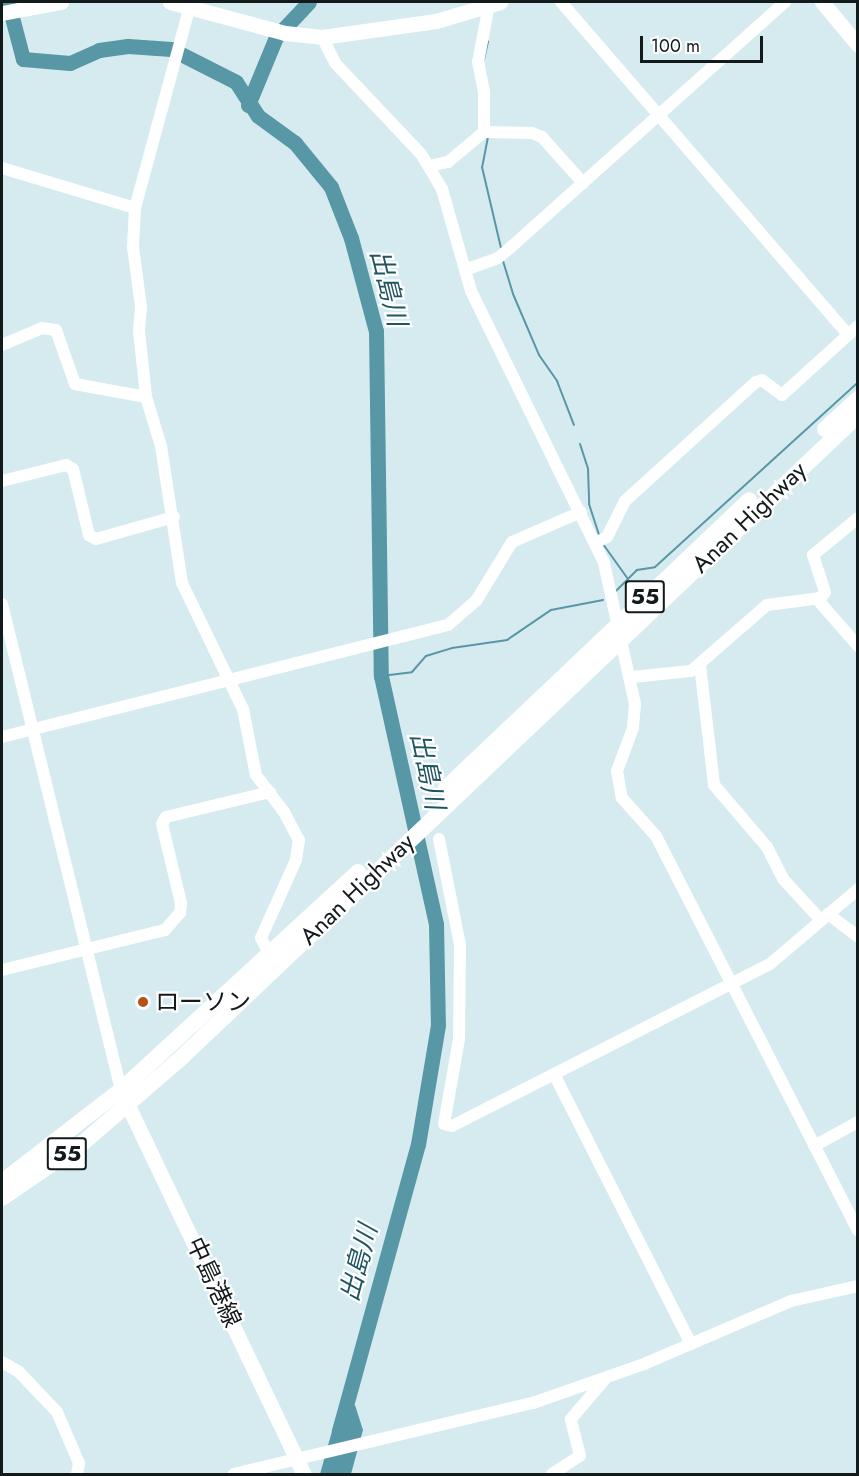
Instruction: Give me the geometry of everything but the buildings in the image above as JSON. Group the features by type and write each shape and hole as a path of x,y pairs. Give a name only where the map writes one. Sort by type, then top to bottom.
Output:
{"highway":[{"name":"Anan Highway","path":"2,1198 125,1097 394,846 618,622 858,399"},
{"name":"Anan Highway","path":"437,804 622,642 858,415"},
{"name":"Anan Highway","path":"2,1182 125,1097 270,954 394,846"}],"main road":[{"path":"8,12 61,2"},
{"path":"170,2 190,4 278,31 322,37 436,21 495,3"},
{"path":"822,2 855,38"},
{"name":"中島港線","path":"125,1097 304,1474"}],"street":[{"path":"561,2 660,116 853,330 782,395 762,380 756,382 625,501 607,537 597,542"},
{"path":"465,270 498,258 660,116 785,2"},
{"path":"484,132 484,92 478,62 495,3"},
{"path":"190,4 135,208 133,247 146,397 161,446 185,592 230,681 250,731 251,761 294,831 299,851 261,938 270,954"},
{"path":"322,37 335,63 430,166 442,189 465,270 484,321 597,542 632,677 633,728 617,771 618,786 656,836 858,1230"},
{"path":"430,166 448,162 484,132 542,137 583,183"},
{"path":"2,168 135,208"},
{"path":"2,345 42,328 56,330 75,384 146,397"},
{"path":"2,482 66,465 73,469 89,535 96,539 174,517"},
{"path":"2,737 360,649 448,625 464,616 512,542 580,512"},
{"path":"632,677 691,671 767,605 817,599 825,592 813,555 858,518"},
{"path":"817,599 858,646"},
{"path":"2,604 86,949 125,1097"},
{"path":"700,665 714,785 767,847 783,879 824,917 858,937"},
{"path":"2,970 165,930 180,914 162,824 166,817 270,792"},
{"path":"439,838 453,892 462,992 459,1039 444,1124 462,1122 730,982 770,964 858,889"},
{"path":"554,1074 691,1344"},
{"path":"814,1146 858,1122"},
{"path":"234,1474 533,1403 605,1379 790,1301 858,1286"},
{"path":"2,1362 19,1372 57,1412 79,1463 77,1474"},
{"path":"552,1474 580,1456 571,1419 605,1379"}],"water":[{"path":"355,1405 363,1430 351,1474 320,1474 336,1417"}],"waterway":[{"name":"出島川","path":"8,2 23,59 70,63 99,50 128,46 171,49 236,82 258,116 295,143 331,187 351,238 376,331 381,676 436,924 438,1025 418,1144 339,1431"},
{"name":"出島川","path":"248,105 276,37 309,2"},
{"path":"484,59 488,41"},
{"path":"488,137 482,167 501,248"},
{"path":"503,261 513,294 539,355 557,381 574,425"},
{"path":"628,579 637,570 655,567 858,382"},
{"path":"580,444 588,469 589,504 600,537"},
{"path":"603,544 628,579 616,591"},
{"path":"381,676 412,672 426,656 452,648 507,640 551,610 603,600"}],"place":[{"name":"ローソン","path":"143,1002"}]}
